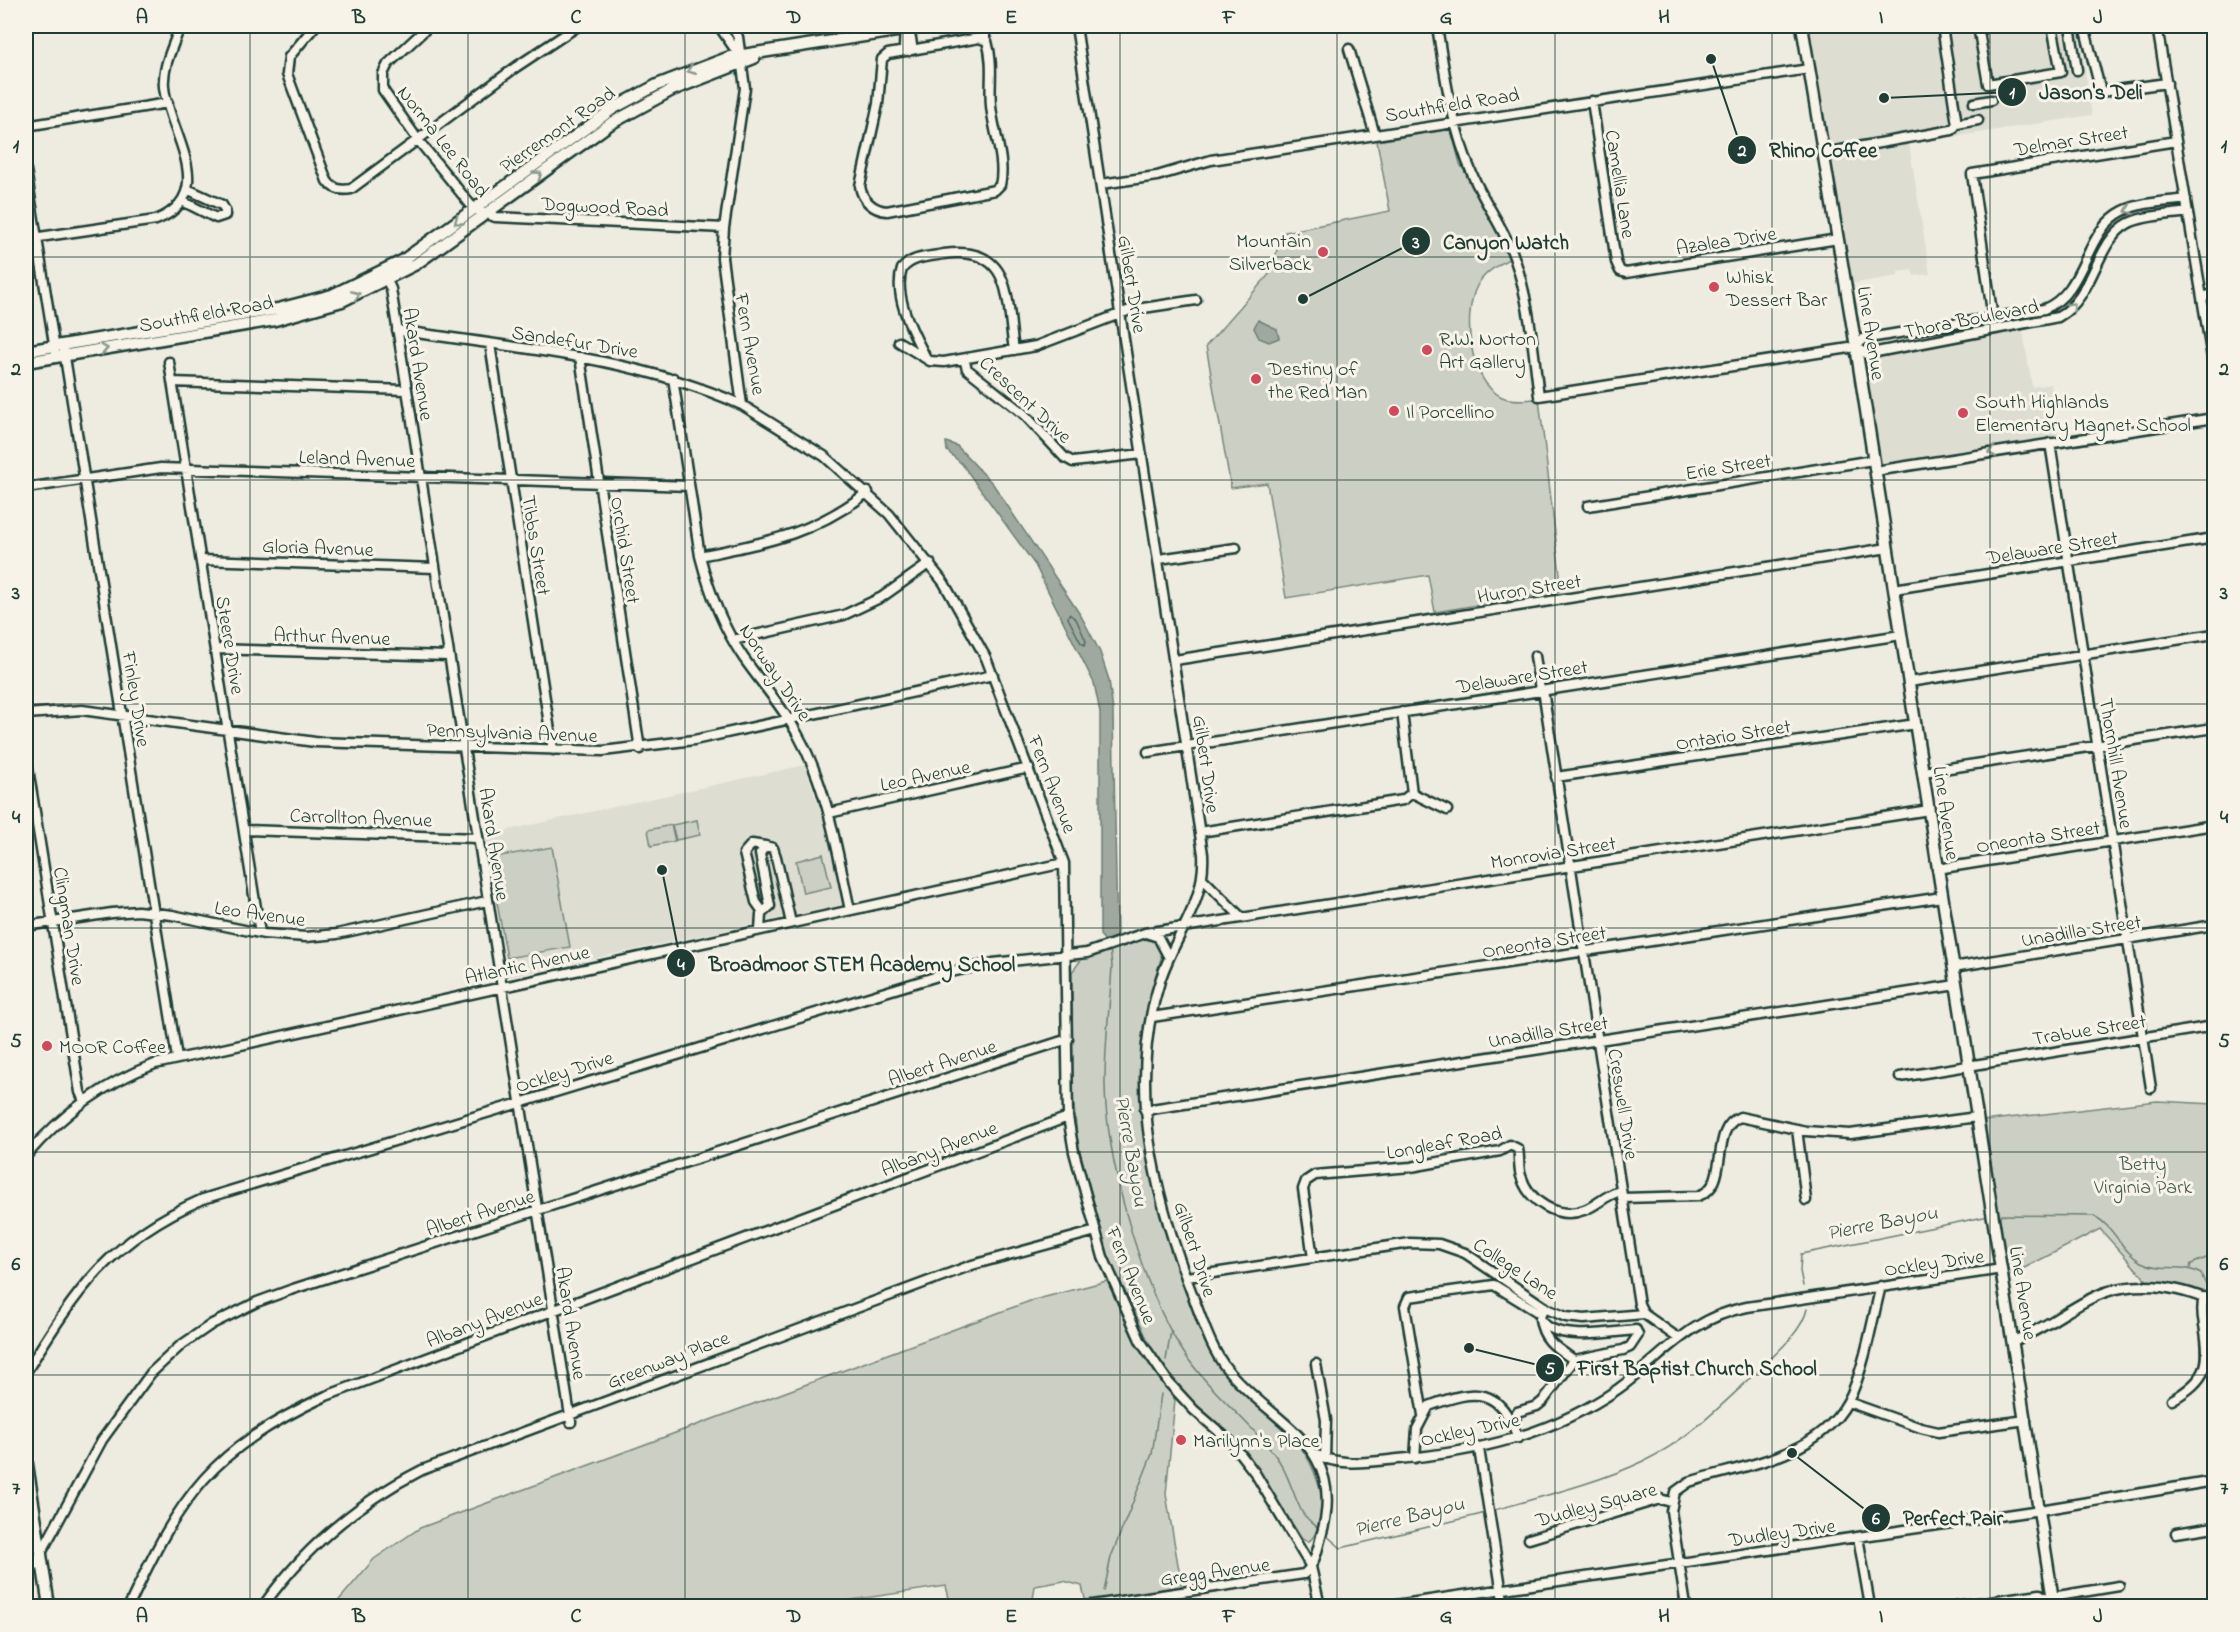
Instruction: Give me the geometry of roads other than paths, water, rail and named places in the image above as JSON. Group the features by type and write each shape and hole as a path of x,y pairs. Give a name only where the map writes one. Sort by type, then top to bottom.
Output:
{"main road":[{"name":"Pierremont Road","path":"385,276 416,264 484,215 507,192 657,85 706,64 822,42 928,26"},
{"name":"Line Avenue","path":"1802,26 1856,347 1996,1229 2040,1510 2051,1600"},
{"name":"Pierremont Road","path":"385,276 474,209 507,192"},
{"name":"Southfield Road","path":"26,362 60,351 232,322 315,305 385,276"},
{"name":"Southfield Road","path":"26,351 60,351"},
{"path":"26,1458 49,1606"}],"street":[{"path":"26,239 156,220 169,214 182,201 187,189 189,171 168,103 164,78 180,26"},
{"path":"315,26 291,54 286,67 330,185 338,190 351,189 578,26"},
{"name":"Norma Lee Road","path":"429,26 388,64 383,74 382,86 388,99 417,140 474,209 484,215"},
{"name":"Fern Avenue","path":"719,26 740,59"},
{"name":"Fern Avenue","path":"732,26 738,37 745,88 724,228 724,286 741,405 824,456 868,492 930,563 960,607 993,675 1064,863 1068,1117 1074,1152 1095,1231 1110,1274 1154,1363 1185,1401 1244,1457 1311,1567"},
{"path":"985,26 985,40 993,71 991,103 1001,173 1000,185 994,190 887,211 874,208 864,199 860,190 860,182 878,104 880,62 888,54 979,38 985,40"},
{"name":"Gilbert Drive","path":"1076,26 1200,832 1203,879 1196,902 1168,956 1156,994 1146,1045 1145,1110 1155,1172 1187,1277 1210,1341 1224,1366 1243,1388 1286,1421 1313,1454"},
{"path":"1437,26 1448,98 1456,122"},
{"path":"1824,153 1952,130 1956,121 1942,26"},
{"path":"1978,26 1988,84 2061,72 2052,26"},
{"path":"2070,26 2077,70"},
{"path":"2084,26 2101,92 2167,83"},
{"path":"2157,26 2214,370"},
{"path":"909,29 903,37 904,47 909,51"},
{"path":"1349,49 1374,135"},
{"name":"Southfield Road","path":"1101,184 1157,176 1211,160 1809,69"},
{"path":"1974,103 1991,100"},
{"name":"Camellia Lane","path":"1592,102 1616,262 1620,271"},
{"path":"26,126 168,103"},
{"path":"1956,121 1978,120"},
{"name":"Thora Boulevard","path":"1456,122 1474,179 1515,258 1532,329 1539,396 1856,347 1863,339 2044,309 2058,303 2069,290 2102,230 2116,215 2134,207 2186,199"},
{"name":"Delmar Street","path":"1992,319 1972,174 2176,141"},
{"name":"Finley Drive","path":"26,170 85,479 177,1058"},
{"path":"182,201 216,218 225,215 222,205 187,189"},
{"name":"Thora Boulevard","path":"1856,347 1866,354 2058,318 2072,308 2081,297 2111,242 2122,227 2141,219 2188,212"},
{"name":"Dogwood Road","path":"484,215 724,228"},
{"name":"Azalea Drive","path":"1620,271 1626,273 1838,239"},
{"name":"Crescent Drive","path":"924,354 905,308 900,282 902,269 916,258 963,252 985,257 1000,274 1014,350"},
{"name":"Akard Avenue","path":"385,276 397,330 571,1417"},
{"path":"2202,297 2214,294"},
{"path":"899,342 936,362 1052,342 1137,308 1197,300"},
{"name":"Sandefur Drive","path":"397,330 633,367 673,378 741,405"},
{"name":"Tibbs Street","path":"490,344 553,750"},
{"name":"Orchid Street","path":"579,357 640,749"},
{"name":"Crescent Drive","path":"964,358 967,369 1023,414 1067,459 1082,462 1142,454"},
{"name":"Steere Drive","path":"169,362 260,933"},
{"name":"Norway Drive","path":"673,378 700,556 712,596 733,640 789,720 816,773 829,813 850,910"},
{"path":"172,382 406,390"},
{"name":"Erie Street","path":"1588,506 2214,418"},
{"name":"Thornhill Avenue","path":"2049,443 2151,1088"},
{"name":"Leland Avenue","path":"26,488 150,468 689,486"},
{"path":"700,556 799,533 844,511 868,492"},
{"name":"Delaware Street","path":"1894,589 2214,538"},
{"path":"1159,559 1236,548"},
{"name":"Huron Street","path":"1174,660 1888,548"},
{"name":"Gloria Avenue","path":"201,560 435,568"},
{"path":"733,640 844,615 882,597 930,563"},
{"name":"Delaware Street","path":"1148,752 1901,634"},
{"path":"1909,682 2214,634"},
{"name":"Arthur Avenue","path":"216,649 448,656"},
{"name":"Creswell Drive","path":"1535,656 1639,1304 1644,1314"},
{"name":"Pennsylvania Avenue","path":"26,714 74,709 324,742 553,750 640,749 694,740 993,675"},
{"path":"1402,711 1412,793"},
{"name":"Ontario Street","path":"1556,777 1916,724"},
{"path":"1923,772 2214,728"},
{"name":"Clingman Drive","path":"26,756 80,1092 84,1101"},
{"name":"Leo Avenue","path":"829,813 1029,768"},
{"path":"1412,793 1447,810"},
{"path":"1200,832 1403,800 1412,793"},
{"name":"Monrovia Street","path":"1183,927 1929,810"},
{"name":"Oneonta Street","path":"1937,868 2214,825"},
{"name":"Carrollton Avenue","path":"244,830 477,838"},
{"path":"763,912 756,902 744,853 752,844 773,848 791,923"},
{"path":"760,930 763,912 770,906 760,854 765,846"},
{"name":"Atlantic Avenue","path":"26,1156 57,1124 84,1101 142,1069 177,1058 1064,863"},
{"path":"1203,879 1242,918"},
{"name":"Oneonta Street","path":"1152,1017 1942,897"},
{"name":"Leo Avenue","path":"26,926 112,913 154,912 286,937 327,936 487,901"},
{"name":"Unadilla Street","path":"1953,967 2214,926"},
{"name":"Ockley Drive","path":"26,1372 84,1284 121,1247 166,1217 216,1194 951,972 993,963 1092,952 1141,934 1183,927"},
{"path":"1141,934 1158,937 1168,956"},
{"name":"Unadilla Street","path":"1145,1110 1956,985"},
{"name":"Trabue Street","path":"1900,1077 2214,1026"},
{"name":"Albert Avenue","path":"26,1581 118,1414 159,1365 201,1331 234,1312 273,1296 1068,1039"},
{"name":"Albany Avenue","path":"129,1606 161,1537 180,1507 213,1469 256,1432 282,1416 326,1396 1068,1117"},
{"name":"Longleaf Road","path":"1313,1258 1302,1189 1306,1181 1315,1175 1411,1167 1500,1151 1510,1145 1518,1149 1519,1169 1529,1192 1551,1209 1566,1213 1580,1211 1609,1194 1698,1196 1707,1192 1714,1183 1727,1128 1734,1119 1743,1117 1797,1129 1850,1134 1977,1117"},
{"path":"1797,1129 1806,1200"},
{"name":"Greenway Place","path":"263,1606 284,1578 316,1543 371,1498 422,1470 571,1417 972,1264 1095,1231"},
{"name":"College Lane","path":"1187,1277 1410,1243 1439,1244 1459,1250 1480,1262 1542,1313 1554,1313 1578,1319 1644,1314"},
{"name":"Ockley Drive","path":"1313,1454 1325,1459 1351,1463 1415,1458 1479,1449 1518,1438 1593,1405 1638,1374 1678,1338 1704,1320 1736,1309 2002,1269"},
{"path":"1415,1458 1417,1430 1429,1406 1463,1397 1483,1395 1517,1412 1537,1406 1574,1360 1613,1353 1630,1347 1637,1340 1636,1330 1571,1334 1547,1326 1542,1313 1494,1285 1409,1297 1405,1306 1423,1414"},
{"path":"1686,1606 1671,1502 1677,1490 1689,1482 1786,1453 1808,1443 1834,1422 1848,1402 1856,1384 1881,1286"},
{"path":"2013,1341 2110,1289 2146,1286 2204,1297 2214,1303"},
{"path":"2172,1400 2199,1381 2207,1364 2209,1349 2202,1311 2204,1297"},
{"path":"1542,1313 1544,1335 1548,1341 1574,1360"},
{"path":"1644,1314 1678,1338"},
{"path":"1316,1364 1326,1420 1325,1459"},
{"path":"1848,1402 1921,1428 1938,1431 2025,1420"},
{"path":"1500,1405 1514,1426 1518,1438"},
{"path":"1514,1426 1517,1412"},
{"path":"1479,1449 1504,1606"},
{"path":"1313,1454 1326,1483 1323,1528 1311,1567 1320,1606"},
{"name":"Dudley Drive","path":"1389,1606 2040,1510 2214,1481"},
{"name":"Dudley Square","path":"1529,1539 1660,1499 1671,1502"},
{"path":"2176,1533 2214,1527"},
{"path":"1858,1537 1870,1606"},
{"name":"Gregg Avenue","path":"1086,1606 1300,1575 1311,1567"},
{"path":"2019,1606 2119,1586"},
{"path":"1956,1606 2040,1594 2051,1600"},
{"path":"1152,1597 1153,1606"}],"water":[{"path":"1258,320 1277,329 1279,338 1269,342 1259,338 1254,328"},
{"path":"946,442 957,446 993,484 1081,616 1100,652 1109,680 1113,711 1117,935 1112,940 1105,941 1100,935 1100,712 1094,683 1035,565 962,464 947,451"}],"waterway":[{"name":"Pierre Bayou","path":"1110,948 1112,966 1105,1066 1106,1110 1118,1183 1140,1259 1154,1295 1184,1353 1205,1380 1275,1455 1284,1469 1302,1512 1318,1528"},
{"path":"1997,1215 2094,1216 2101,1220 2128,1252 2141,1262 2156,1267 2187,1269 2201,1274 2211,1296"},
{"name":"Pierre Bayou","path":"1803,1286 1800,1271 1801,1254 1989,1216"},
{"path":"2190,1268 2191,1264 2214,1255"},
{"name":"Pierre Bayou","path":"1491,1511 1608,1476 1660,1453 1719,1408 1780,1350 1800,1326 1807,1309"},
{"path":"2213,1309 2214,1316"},
{"path":"1166,1360 1171,1331"},
{"path":"1104,1591 1111,1557 1152,1454 1161,1394"},
{"name":"Pierre Bayou","path":"1326,1535 1341,1548 1486,1513"}],"place":[{"name":"Rhino Coffee","path":"1711,59"},
{"name":"Jason's Deli","path":"1884,98"},
{"name":"Mountain Silverback","path":"1323,252"},
{"name":"Whisk Dessert Bar","path":"1714,287"},
{"name":"Canyon Watch","path":"1303,299"},
{"name":"R.W. Norton Art Gallery","path":"1427,350"},
{"name":"Destiny of the Red Man","path":"1256,379"},
{"name":"Il Porcellino","path":"1394,411"},
{"name":"South Highlands Elementary Magnet School","path":"1963,413"},
{"name":"Broadmoor STEM Academy School","path":"662,870"},
{"name":"MOOR Coffee","path":"47,1046"},
{"name":"First Baptist Church School","path":"1469,1348"},
{"name":"Marilynn's Place","path":"1181,1440"},
{"name":"Perfect Pair","path":"1792,1453"}],"park label":[{"name":"Betty Virginia Park","path":"2143,1174"}]}
